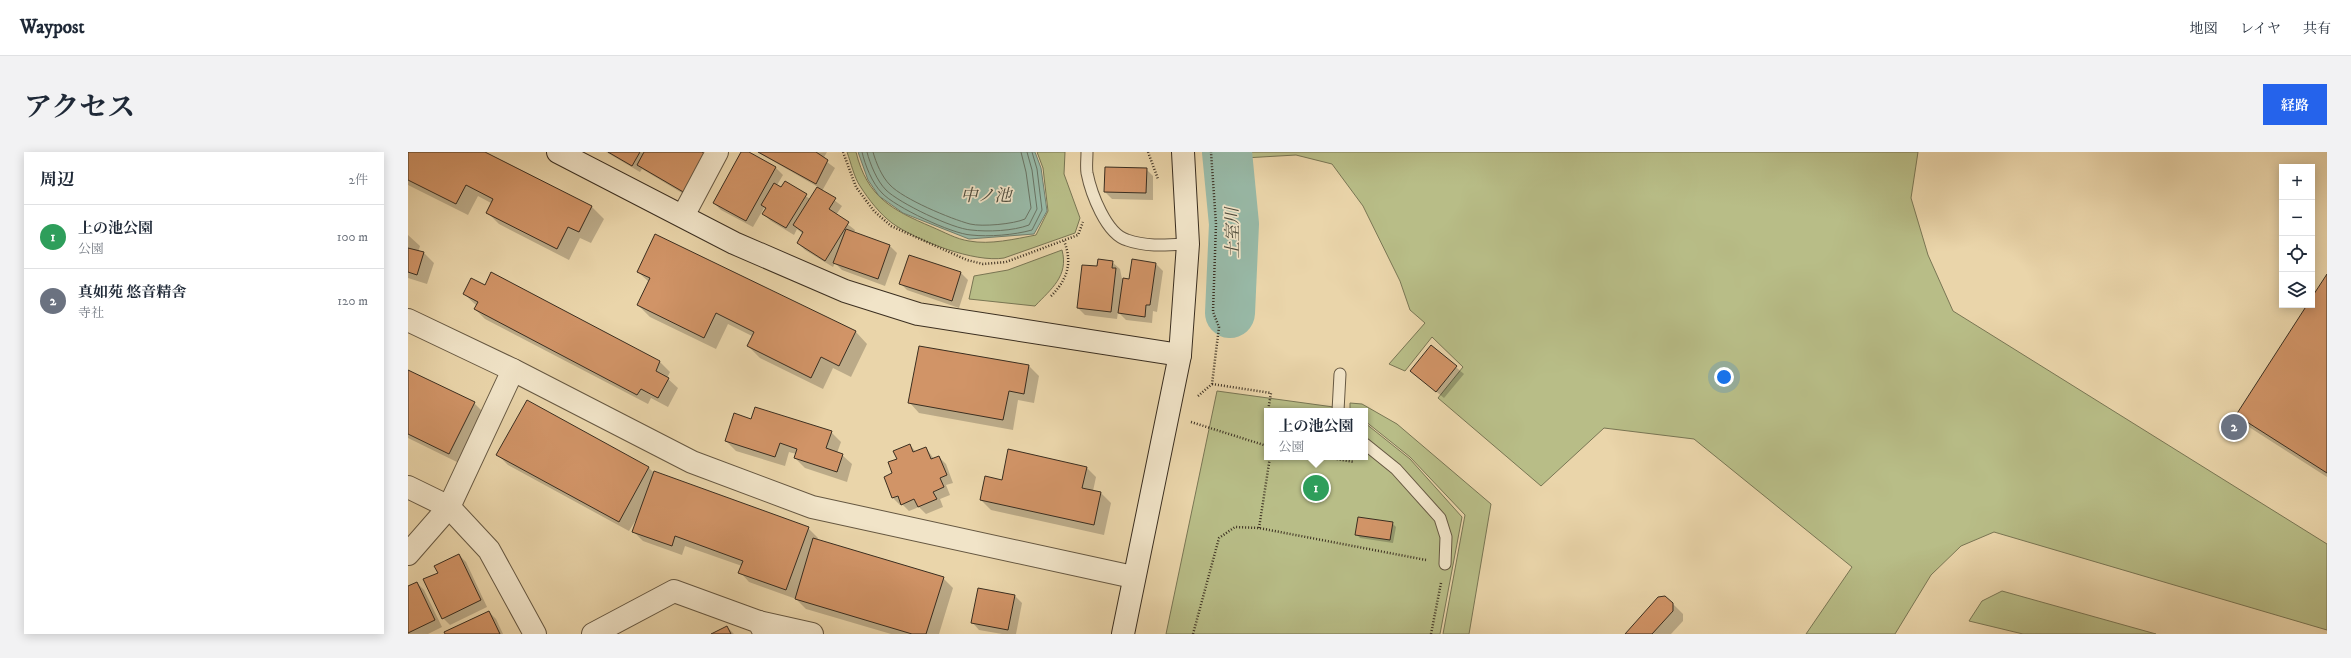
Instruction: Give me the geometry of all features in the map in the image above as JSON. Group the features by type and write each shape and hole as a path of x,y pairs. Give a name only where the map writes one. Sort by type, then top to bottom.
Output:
{"street":[{"path":"558,152 734,243 845,292 918,314 1180,355"},
{"path":"683,216 717,152"},
{"path":"1123,634 1133,577 1180,355 1188,244 1183,152"},
{"path":"408,320 513,370 692,462 812,507 1133,577"},
{"path":"408,554 449,506 513,370"},
{"path":"408,486 449,506 489,550 535,634"},
{"path":"593,634 674,591 762,628 812,634"}],"lane":[{"path":"1087,152 1087,172 1095,199 1100,212 1117,233 1125,240 1145,244 1188,244"},
{"path":"1338,408 1340,374"},
{"path":"1368,446 1396,469 1440,518 1446,537 1444,564"}],"path":[{"path":"843,152 856,187 874,211 891,226 967,260 982,264 1006,262 1078,236 1084,218"},
{"path":"1051,296 1066,278 1069,253 1064,241"},
{"path":"1212,384 1271,393 1268,408"},
{"path":"1190,422 1264,445"},
{"path":"1259,528 1270,460"},
{"path":"1193,634 1219,538 1236,527 1259,528 1444,564 1431,634"}],"green space":[{"path":"847,152 856,152 867,180 874,191 893,208 955,237 969,241 985,242 1002,241 1036,235 1048,211 1043,168 1037,152 1065,152 1064,174 1080,218 1075,233 1004,258 992,259 962,254 916,237 892,223 875,206 860,186 854,174"},
{"path":"1244,152 1918,152 1911,198 1928,255 1953,311 2327,544 2327,630 1994,532 1961,546 1931,575 1895,634 1806,634 1852,567 1694,439 1604,428 1541,486 1438,398 1463,367 1432,337 1405,371 1389,364 1425,323 1410,310 1400,281 1363,206 1332,164 1296,155 1244,158"},
{"path":"1062,250 1064,259 1061,275 1052,288 1035,306 969,299 974,276 1008,270"},
{"path":"1217,391 1341,408 1264,408 1264,460 1368,460 1368,425 1410,459 1462,517 1440,634 1166,634"},
{"path":"1350,403 1362,404 1397,424 1491,504 1469,634 1443,634 1465,515 1410,457 1368,423 1368,408 1350,408"},
{"path":"2002,591 2156,634 2023,634 1969,621 1982,601"}],"water":[{"name":"中ノ池","path":"858,152 1035,152 1041,168 1047,211 1034,234 969,239 903,213 879,196 868,180"}],"building":[{"path":"408,152 485,152 592,206 579,232 568,227 557,249 486,213 493,199 466,185 456,204 408,180"},
{"path":"608,152 640,152 632,166"},
{"path":"644,152 702,152 707,155 685,193 637,165"},
{"path":"741,152 749,152 776,167 746,221 713,203"},
{"path":"758,152 816,152 828,160 816,184"},
{"path":"1105,167 1147,168 1146,193 1104,192"},
{"path":"785,181 807,194 786,228 762,214 766,208 761,205 774,183 781,187"},
{"path":"817,187 836,198 829,209 849,222 825,261 797,243 803,232 793,225"},
{"path":"846,229 890,245 878,279 833,263"},
{"path":"655,234 856,331 839,366 821,357 811,378 747,346 754,332 716,313 704,338 637,305 650,278 637,272"},
{"path":"408,248 424,252 417,275 408,272"},
{"path":"909,255 961,272 952,301 899,284"},
{"path":"1098,259 1113,261 1112,268 1116,268 1111,312 1077,308 1082,265 1097,266"},
{"path":"1132,259 1156,263 1150,305 1146,305 1145,317 1118,313 1123,278 1129,279"},
{"path":"491,272 660,361 656,371 669,378 658,398 641,389 637,395 474,309 478,302 463,294 471,278 485,285"},
{"path":"2327,274 2327,473 2236,415 2305,308 2315,308 2315,292"},
{"path":"1431,345 1457,366 1436,392 1410,371"},
{"path":"919,346 1029,365 1024,394 1009,391 1003,420 908,403"},
{"path":"408,370 475,402 449,454 408,434"},
{"path":"527,400 649,467 619,522 496,455"},
{"path":"755,407 832,431 826,448 843,454 837,472 794,458 797,449 780,443 775,457 725,441 734,413 751,419"},
{"path":"910,444 913,452 926,447 931,459 939,456 947,475 940,478 944,487 933,492 937,499 918,507 914,499 901,505 898,496 892,498 884,477 892,473 888,462 897,459 893,451"},
{"path":"1008,449 1087,467 1082,488 1101,492 1094,525 980,500 985,476 1002,480"},
{"path":"654,471 809,527 786,590 738,573 743,561 675,536 672,546 632,532"},
{"path":"1358,517 1393,522 1390,540 1355,535"},
{"path":"813,538 944,577 926,634 912,634 795,599"},
{"path":"459,554 481,600 442,619 423,579 438,573 434,566"},
{"path":"417,582 435,620 408,633 408,586"},
{"path":"978,588 1015,595 1008,630 971,623"},
{"path":"1665,596 1673,603 1673,611 1652,634 1625,634 1658,597"},
{"path":"489,611 500,634 445,634 444,632"},
{"path":"727,626 731,634 711,634"}],"waterway":[{"name":"土室川","path":"1227,152 1234,224 1230,313"}],"place":[{"name":"真如苑 悠音精舎","path":"2234,427"},
{"name":"上の池公園","path":"1316,488"}]}
